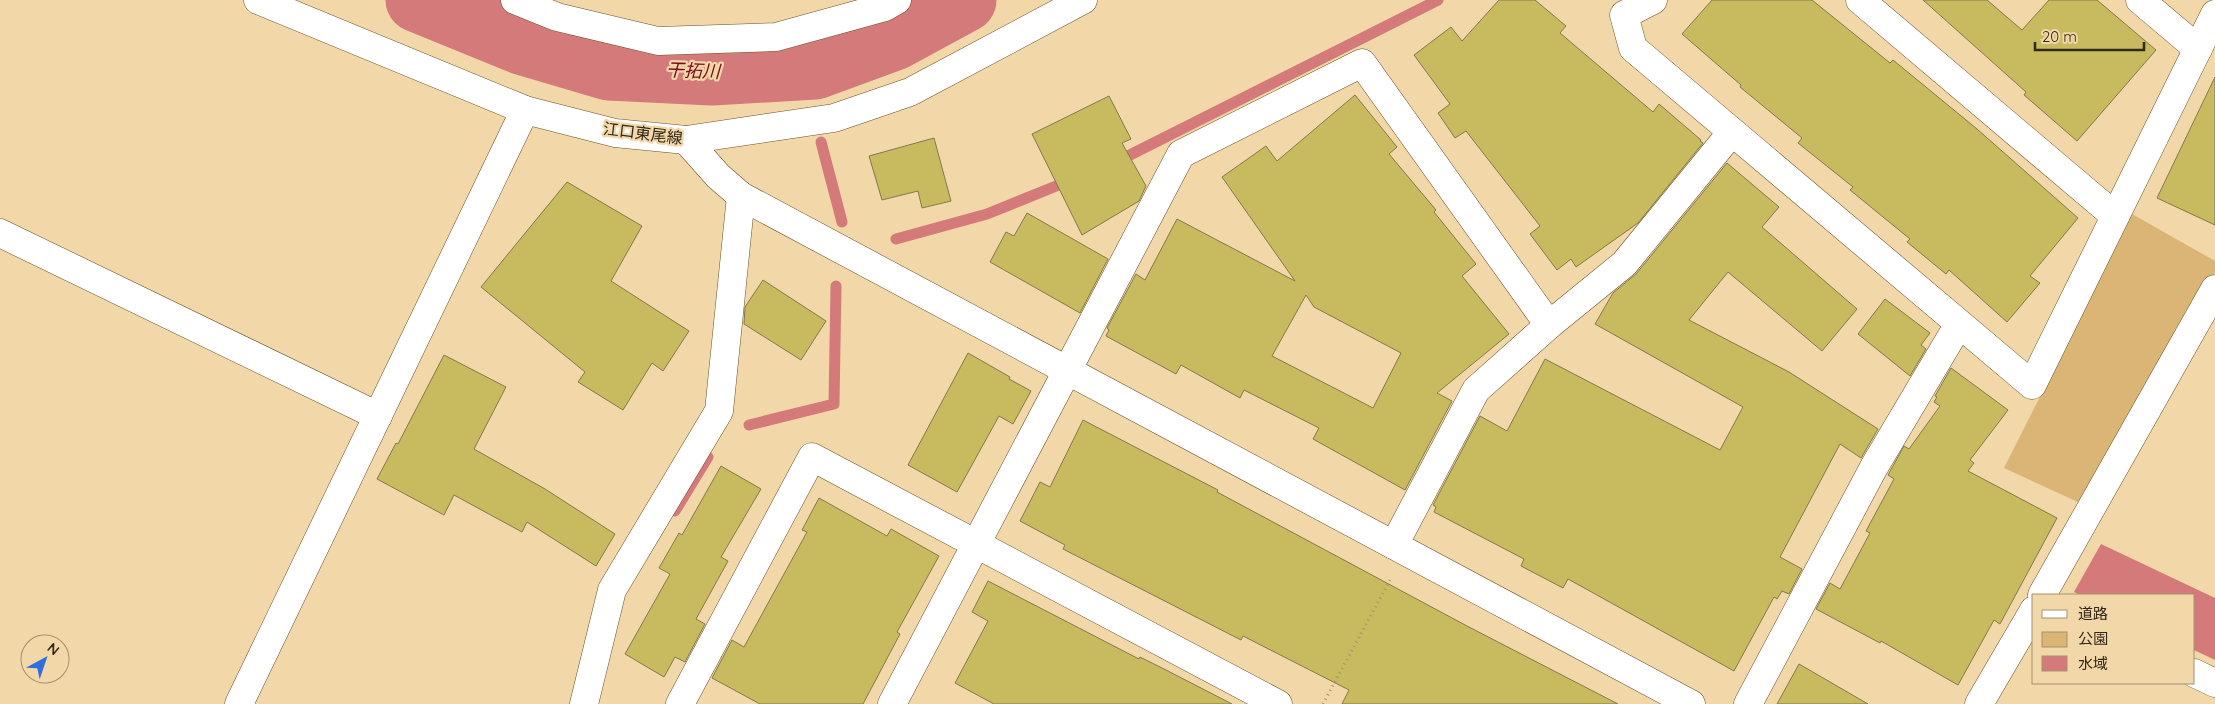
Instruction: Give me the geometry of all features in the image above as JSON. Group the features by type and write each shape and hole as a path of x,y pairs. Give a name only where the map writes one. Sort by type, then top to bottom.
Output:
{"street":[{"name":"江口東尾線","path":"258,0 525,110 615,133 686,140 834,118 910,92 1083,0"},
{"path":"515,0 557,17 658,41 776,37 885,7 897,0"},
{"path":"1653,0 1624,14 1633,48 2032,385 2215,14"},
{"path":"1860,0 2115,216"},
{"path":"2140,0 2198,49"},
{"path":"892,704 1181,154 1362,63 1549,325"},
{"path":"239,704 525,110"},
{"path":"1394,545 1476,390 1549,325 1624,264 1732,132"},
{"path":"686,140 718,176 741,196 1691,704"},
{"path":"584,704 612,590 719,411 741,196"},
{"path":"0,233 378,416"},
{"path":"2043,594 2215,289"},
{"path":"1748,704 1874,468 1959,324"},
{"path":"680,704 812,457 1278,704"},
{"path":"1979,704 2032,613"},
{"path":"2195,673 2215,683"}],"path":[{"path":"1323,704 1394,572 1394,545"}],"green space":[{"path":"2132,214 2215,261 2215,272 2080,503 2004,468"}],"water":[{"path":"2101,544 2215,598 2215,660 2195,650 2195,594 2078,594 2074,592"}],"building":[{"path":"1499,0 1535,0 1566,26 1560,33 1653,112 1659,104 1703,143 1638,223 1576,267 1571,259 1557,270 1530,234 1540,226 1466,131 1455,138 1438,113 1450,104 1414,55 1451,27 1462,41"},
{"path":"1712,0 1812,0 1890,63 1893,60 1977,129 2078,218 2030,276 2040,283 2007,322 1949,270 1946,274 1907,242 1910,239 1850,190 1853,187 1798,143 1802,138 1740,87 1741,85 1682,34"},
{"path":"1923,0 1987,0 2022,30 2049,0 2097,0 2156,50 2077,141 2024,95 2026,92"},
{"path":"2215,77 2215,225 2157,198"},
{"path":"1355,95 1397,147 1389,154 1436,210 1434,212 1476,264 1462,276 1509,334 1437,393 1452,401 1405,490 1313,439 1319,428 1244,390 1240,398 1181,365 1176,374 1106,336 1109,330 1107,328 1136,274 1145,280 1177,219 1295,281 1222,177 1266,146 1277,161","holes":["1306,295 1314,307 1401,353 1373,408 1272,356"]},
{"path":"1109,96 1131,139 1122,143 1146,186 1139,201 1082,235 1032,134"},
{"path":"934,138 951,201 922,208 918,191 882,200 869,156"},
{"path":"1727,163 1779,207 1762,227 1857,309 1822,351 1728,272 1689,320 1789,372 1878,429 1861,458 1840,444 1780,557 1802,569 1789,594 1782,591 1777,599 1774,597 1734,671 1568,579 1563,588 1521,566 1524,559 1434,512 1436,507 1433,505 1480,416 1507,431 1545,359 1720,450 1743,407 1595,324 1613,293 1636,274"},
{"path":"567,182 642,226 611,281 689,331 663,371 652,363 623,410 578,382 585,372 481,287"},
{"path":"1027,213 1108,259 1080,313 990,262 1006,232 1014,236"},
{"path":"763,280 826,321 801,360 744,324 745,307"},
{"path":"1885,299 1930,333 1921,345 1926,349 1910,376 1858,334"},
{"path":"968,353 1031,391 1013,424 999,416 957,492 908,465"},
{"path":"444,355 506,387 474,449 545,489 615,534 596,566 527,522 522,532 454,495 444,515 377,479 396,443 398,444"},
{"path":"1951,368 2008,410 1970,460 1974,463 1968,471 2057,518 2000,624 1994,620 1958,685 1881,641 1880,643 1816,609 1830,583 1840,589 1870,533 1866,531 1894,479 1888,475 1904,446 1909,449 1940,406 1934,402 1937,397 1935,396"},
{"path":"1083,420 1218,490 1217,492 1467,626 1618,704 1342,704 1349,690 1243,636 1241,640 1063,549 1065,545 1020,521 1040,482 1050,487"},
{"path":"721,466 761,489 721,557 728,561 696,619 705,624 685,662 675,657 664,677 625,654 670,574 659,568 679,533 682,535"},
{"path":"819,498 887,536 891,529 939,556 897,632 900,634 863,704 760,704 712,678 732,640 744,647 807,532 802,530"},
{"path":"988,581 1139,659 1140,657 1232,704 994,704 955,683 988,621 972,612"},
{"path":"1799,664 1868,704 1777,704"}],"waterway":[{"name":"干拓川","path":"418,0 521,42 609,68 712,73 815,67 894,38 964,0"},
{"path":"1116,162 1438,0"},
{"path":"821,142 842,222"},
{"path":"896,239 987,214 1071,180"},
{"path":"749,425 834,404 836,286"},
{"path":"675,511 708,457"}]}
